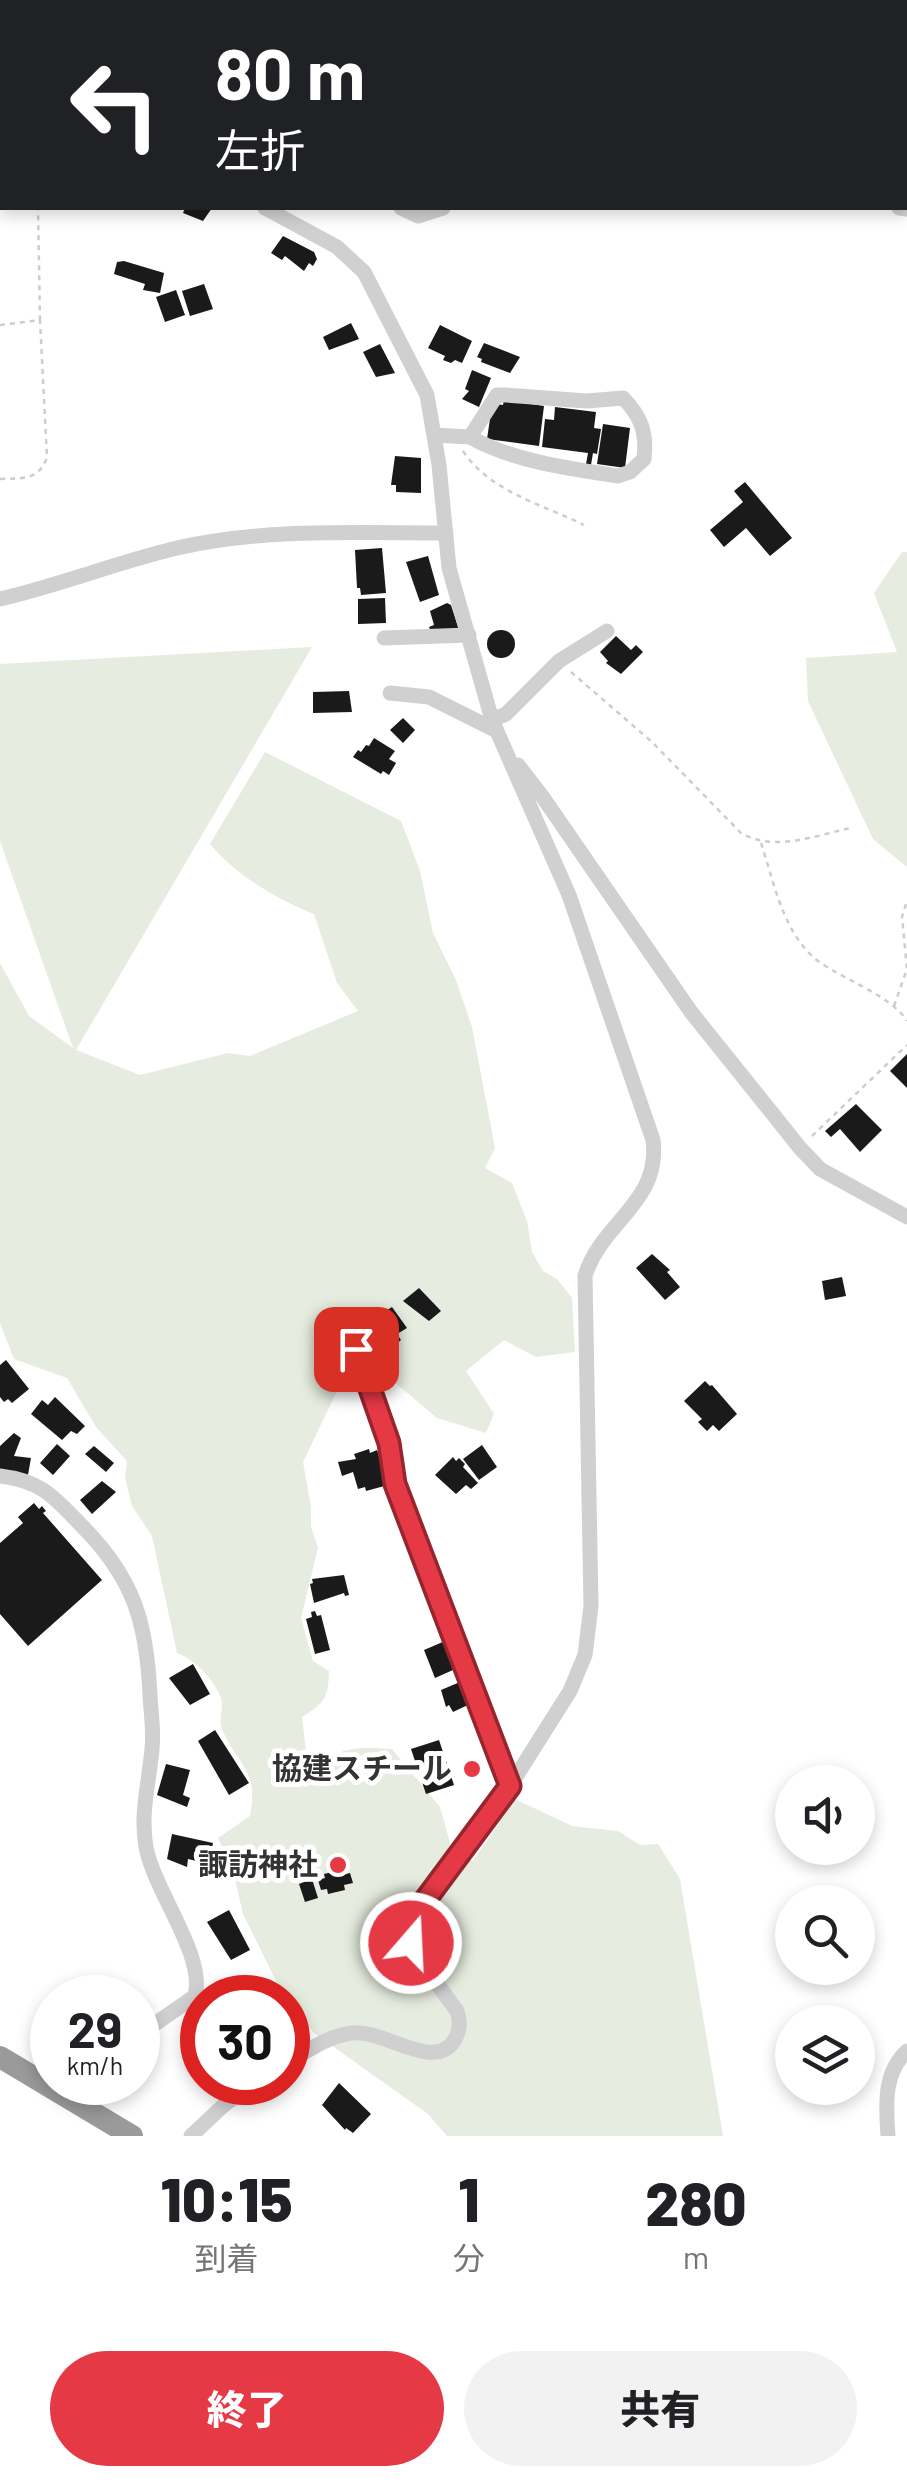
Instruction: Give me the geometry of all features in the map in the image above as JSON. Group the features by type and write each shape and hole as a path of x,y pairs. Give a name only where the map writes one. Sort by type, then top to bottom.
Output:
{"highway":[{"path":"0,2058 30,2076"},
{"path":"78,2105 132,2136"}],"street":[{"path":"269,210 337,248 364,272 427,395 449,568 494,726 569,894 655,1156 638,1202 597,1246 585,1276 590,1638 580,1672 510,1786 426,1899 412,1929 414,1952 452,2001 460,2019 451,2045 435,2054 422,2053 380,2035 355,2032 332,2038 310,2050"},
{"path":"407,210 425,216 438,210"},
{"path":"434,435 464,436 546,462 618,476 630,472 644,459 646,439 643,425 623,398 587,401 506,394 497,395 464,436"},
{"path":"0,599 178,548 250,537 446,533"},
{"path":"494,726 559,661 607,631"},
{"path":"384,638 469,635"},
{"path":"390,693 429,697 494,726"},
{"path":"506,750 691,1012 800,1148 820,1169 907,1217"},
{"path":"356,1349 389,1443 395,1484 510,1786"},
{"path":"0,1476 23,1478 46,1489 103,1547 135,1598 148,1646 152,1745 142,1822 153,1871 197,1969 198,1984 195,1996 160,2021"},
{"path":"888,2136 887,2084 898,2059 907,2052"},
{"path":"191,2136 224,2105"}],"path":[{"path":"0,479 34,477 42,470 46,458 38,210"},
{"path":"0,325 40,320"},
{"path":"464,436 473,465 542,509 584,525"},
{"path":"559,661 652,742 741,833 761,842 789,841 850,828"},
{"path":"761,842 783,911 806,950 894,1007 907,1021"},
{"path":"894,1007 907,968 902,918 907,902"},
{"path":"800,1148 907,1045"}],"shaded area":[{"path":"902,552 907,552 907,867 873,839 808,701 806,658 897,652 874,593"},
{"path":"312,647 76,1050 140,1075 228,1053 250,1056 358,1011 337,983 314,914 258,885 210,844 265,752 401,821 420,871 433,933 456,980 472,1027 495,1148 485,1168 512,1183 527,1221 532,1252 543,1271 557,1279 572,1298 575,1352 536,1357 504,1340 466,1371 494,1414 486,1433 437,1418 386,1375 348,1368 303,1462 311,1526 318,1548 301,1618 313,1661 329,1671 324,1699 302,1717 308,1769 348,1750 392,1749 440,1807 452,1850 473,1861 515,1799 572,1826 618,1831 640,1845 658,1844 680,1879 723,2136 447,2136 428,2114 314,2033 310,2028 310,1975 273,1975 243,1914 233,1871 218,1838 250,1816 252,1787 222,1729 218,1691 203,1671 177,1653 152,1536 132,1506 125,1478 127,1461 96,1427 67,1378 14,1359 0,1323 0,963 29,1016 73,1048 0,841 0,664"}],"building":[{"path":"184,210 211,210 203,221 183,213"},
{"path":"283,236 314,252 317,259 313,266 309,263 304,271 285,256 282,260 271,253"},
{"path":"117,262 164,273 160,293 143,290 145,284 114,274"},
{"path":"204,284 213,309 190,316 182,291"},
{"path":"176,290 185,315 165,322 156,297"},
{"path":"351,323 359,339 329,350 323,337"},
{"path":"440,325 472,341 462,363 443,360 445,356 428,348"},
{"path":"484,343 520,357 510,373 481,362 477,357"},
{"path":"380,344 395,373 376,377 363,352"},
{"path":"472,370 491,378 479,407 462,399 469,391 465,389"},
{"path":"504,400 544,406 539,446 487,439 491,412"},
{"path":"555,407 596,412 594,428 601,429 591,465 586,464 588,453 542,447 545,419 554,420"},
{"path":"603,424 630,428 625,468 597,464"},
{"path":"395,456 421,458 421,493 396,492 396,485 391,485"},
{"path":"745,482 792,538 770,556 746,528 724,547 710,530 743,502 734,491"},
{"path":"382,548 386,593 361,595 357,588 355,550"},
{"path":"428,556 439,595 420,602 406,562"},
{"path":"385,598 386,623 358,624 358,599"},
{"path":"447,603 459,630 431,632 429,627 434,625 430,611"},
{"path":"501,630 511,634 515,644 511,654 501,658 491,654 487,644 491,634"},
{"path":"616,636 631,650 636,645 643,652 621,674 606,663 600,652"},
{"path":"349,691 352,712 313,713 313,692"},
{"path":"403,718 415,730 403,743 390,730"},
{"path":"374,738 395,751 389,759 396,763 389,775 353,757"},
{"path":"907,1054 907,1088 890,1071"},
{"path":"856,1104 882,1130 860,1152 840,1129 831,1137 825,1131"},
{"path":"652,1254 670,1270 667,1272 680,1287 665,1300 636,1268"},
{"path":"842,1277 846,1296 825,1300 822,1281"},
{"path":"419,1288 441,1311 429,1321 403,1301"},
{"path":"392,1307 407,1328 397,1334 401,1340 395,1345 389,1340 382,1344 370,1321"},
{"path":"6,1360 29,1389 12,1403 0,1397 0,1365"},
{"path":"705,1381 737,1414 719,1431 713,1425 707,1431 698,1422 702,1419 684,1401"},
{"path":"55,1397 85,1426 77,1434 71,1431 62,1440 31,1414 42,1400 48,1405"},
{"path":"14,1433 21,1438 14,1456 31,1458 28,1475 0,1471 0,1446"},
{"path":"57,1444 70,1456 53,1475 40,1463"},
{"path":"482,1445 497,1467 479,1480 463,1459"},
{"path":"94,1446 114,1463 106,1472 85,1454"},
{"path":"369,1449 370,1453 377,1450 388,1485 366,1491 365,1487 358,1489 353,1472 342,1476 338,1462 356,1459 354,1454"},
{"path":"453,1457 465,1464 463,1467 478,1483 471,1489 466,1485 456,1494 435,1475"},
{"path":"102,1481 116,1492 92,1514 80,1500"},
{"path":"34,1503 39,1509 42,1506 46,1511 43,1513 102,1580 28,1646 0,1614 0,1543 23,1523 18,1517"},
{"path":"344,1575 349,1595 344,1593 314,1603 312,1579"},
{"path":"315,1611 317,1616 321,1615 330,1650 315,1654 306,1619"},
{"path":"445,1641 453,1670 435,1678 424,1650"},
{"path":"193,1664 210,1694 190,1705 169,1678"},
{"path":"460,1682 470,1704 453,1712 449,1705 446,1707 441,1690"},
{"path":"215,1730 249,1783 229,1795 198,1741"},
{"path":"439,1740 454,1785 426,1794 411,1749"},
{"path":"166,1764 190,1770 183,1795 190,1798 187,1807 157,1795"},
{"path":"172,1834 213,1843 209,1864 188,1859 187,1867 167,1859"},
{"path":"341,1870 342,1875 350,1873 353,1883 344,1885 345,1890 328,1894 327,1889 321,1890 318,1880 325,1878 324,1874"},
{"path":"312,1879 318,1898 305,1902 299,1884"},
{"path":"229,1910 250,1950 231,1960 207,1922"},
{"path":"339,2083 371,2114 353,2133 345,2130 322,2105"}],"place":[{"name":"協建スチール","path":"472,1769"},
{"name":"諏訪神社","path":"338,1865"}],"route":[{"path":"356,1349 389,1443 395,1484 510,1786 426,1899 415,1918 411,1943"}]}
